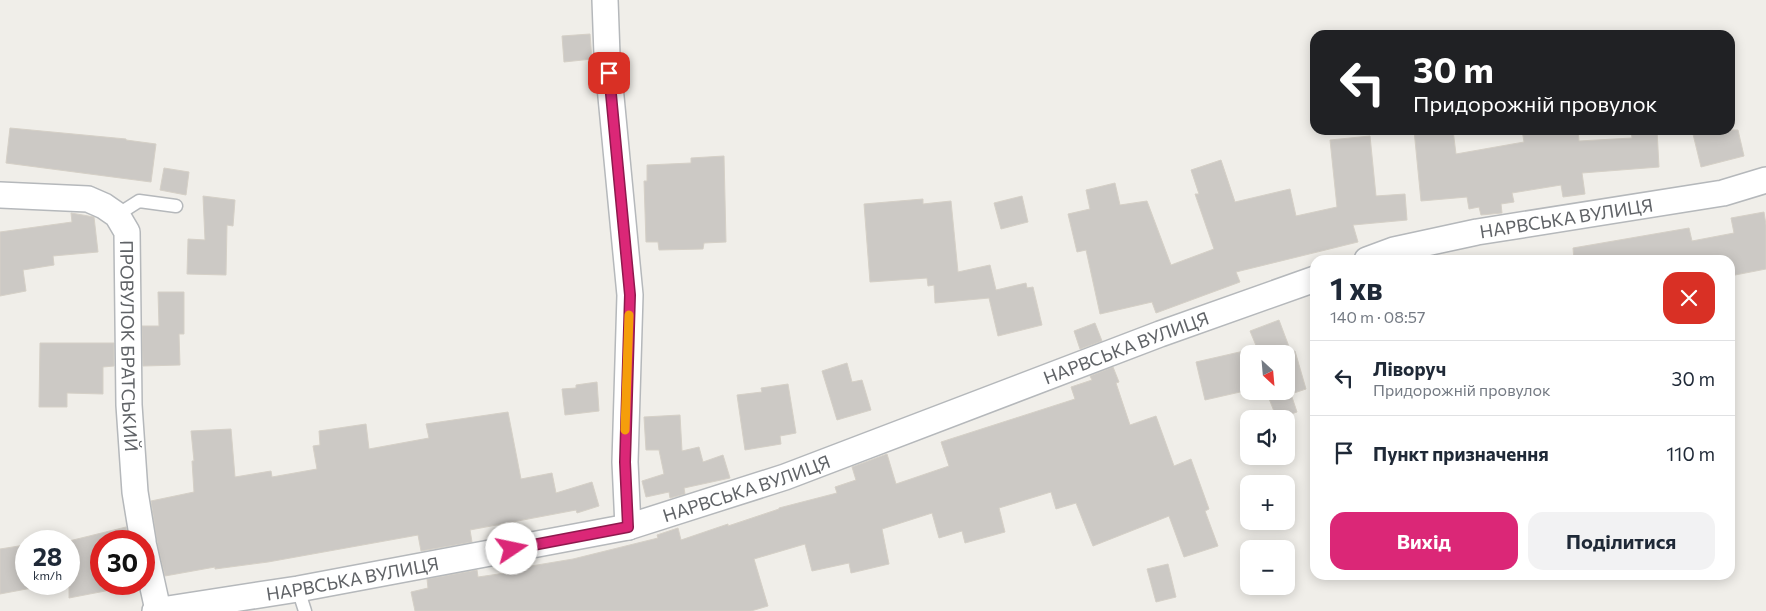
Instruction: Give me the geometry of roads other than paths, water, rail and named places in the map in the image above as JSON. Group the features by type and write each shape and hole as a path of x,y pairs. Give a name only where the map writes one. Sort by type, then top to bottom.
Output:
{"street":[{"path":"605,0 607,55 630,295 625,462 628,527"},
{"name":"НАРВСЬКА ВУЛИЦЯ","path":"1380,255 1394,250 1477,232 1723,193 1766,180"},
{"name":"ПРОВУЛОК БРАТСЬКИЙ","path":"0,195 88,199 104,206 117,215 127,232 128,405 135,492 141,530"},
{"name":"НАРВСЬКА ВУЛИЦЯ","path":"156,611 302,600 628,527 785,477 1160,334 1310,280"},
{"path":"153,595 156,611"}],"lane":[{"path":"117,215 139,201 176,206"}]}
